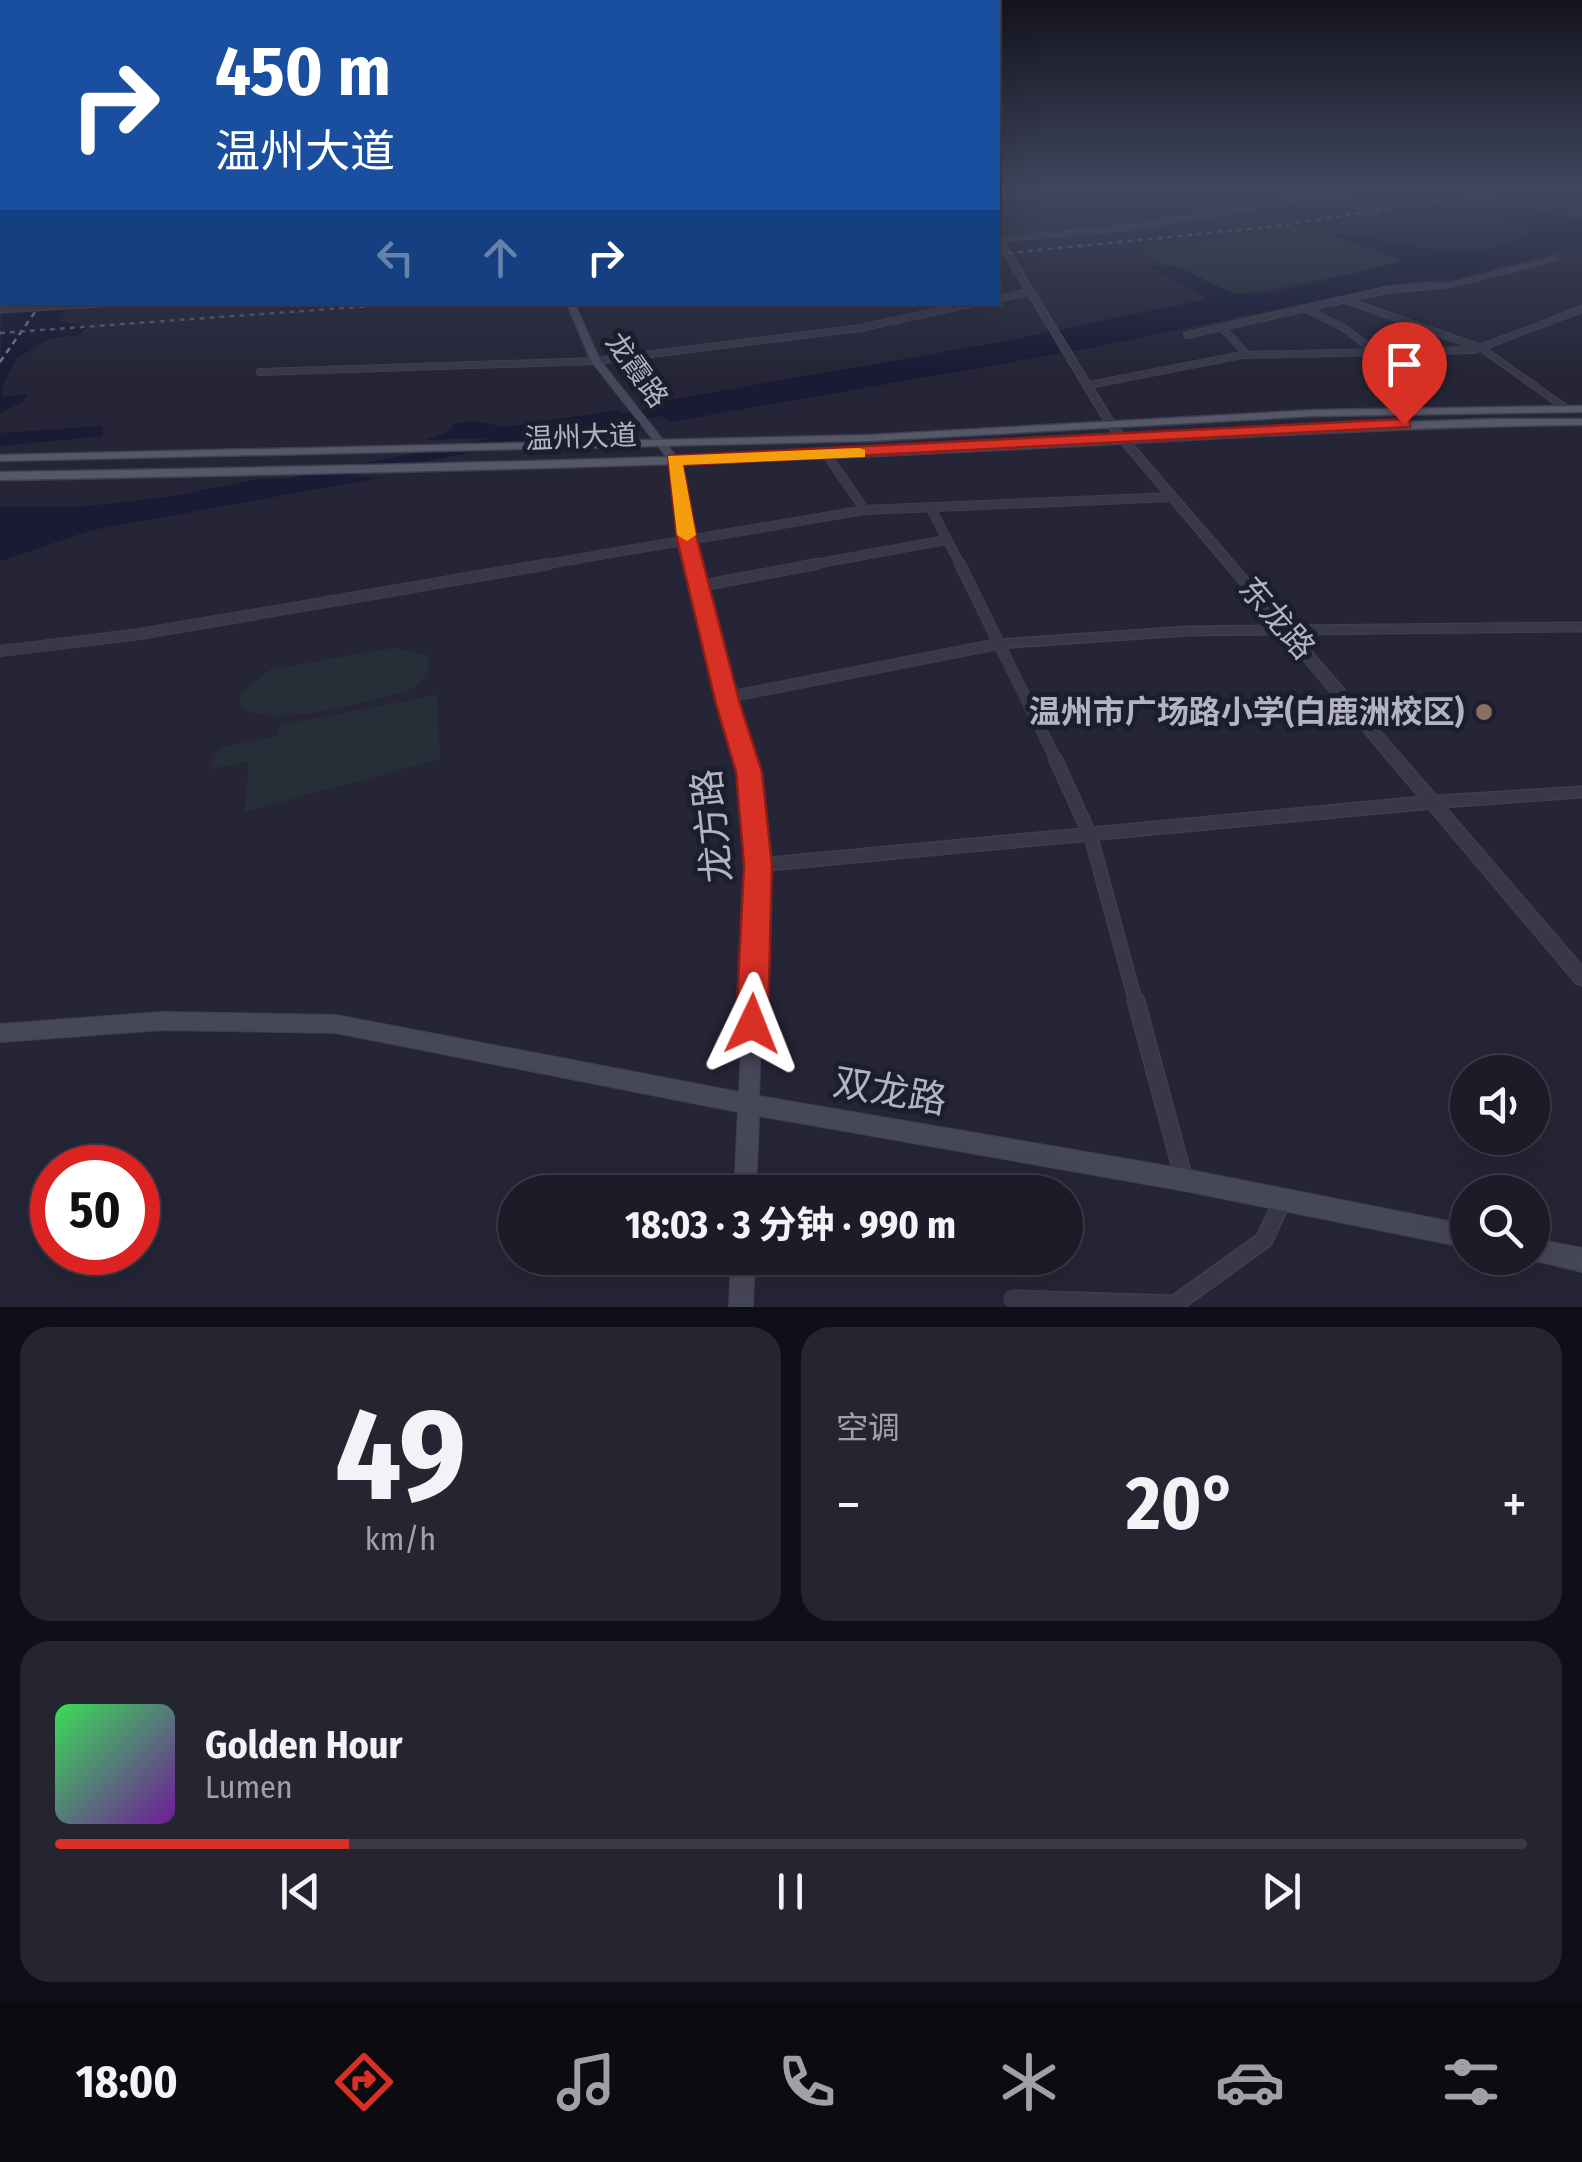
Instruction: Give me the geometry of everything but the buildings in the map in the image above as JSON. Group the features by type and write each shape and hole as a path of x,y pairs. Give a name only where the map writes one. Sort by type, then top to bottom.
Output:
{"main road":[{"name":"龙霞路","path":"571,305 596,361 674,460"},
{"name":"温州大道","path":"1,458 950,435 1315,413 1582,409"},
{"name":"温州大道","path":"4,476 827,455 1321,426 1582,422"},
{"name":"龙方路","path":"674,460 687,539 749,772 758,865 747,1175"},
{"name":"双龙路","path":"0,1033 163,1021 336,1024 1450,1232"},
{"path":"1550,1254 1582,1260"},
{"path":"740,1307 742,1275"}],"street":[{"name":"东龙路","path":"1006,251 1111,426 1582,978"},
{"path":"1187,335 1410,286 1451,285 1554,260"},
{"path":"1000,298 1028,292"},
{"path":"1344,300 1480,348 1567,409"},
{"path":"0,310 104,305"},
{"path":"260,372 596,361 860,328 965,305"},
{"path":"1089,385 1248,354 1480,348 1582,308"},
{"path":"1306,309 1344,328 1376,353"},
{"path":"1221,328 1248,354"},
{"path":"827,455 866,510"},
{"path":"0,651 159,631 866,510 1172,496"},
{"path":"930,508 1011,663 1091,837 1185,1180"},
{"path":"700,586 946,540"},
{"path":"728,697 998,644 1187,631 1582,627"},
{"path":"758,865 1091,837 1433,802 1582,792"},
{"path":"1013,1299 1175,1304 1264,1240 1283,1200"}],"shaded area":[{"path":"1378,251 1405,260 1362,272 1238,294 1137,252"},
{"path":"394,648 428,655 424,677 406,692 296,715 255,713 241,706 240,694 271,669"},
{"path":"437,695 440,759 244,812 249,762 209,769 219,748 276,736 280,725"}],"water":[{"path":"1378,251 1560,251 1455,279 1405,282 1086,349 670,422 651,403 1001,342 1207,299 1149,266 1172,266 1224,290 1249,294 1318,282 1403,260"},
{"path":"1,305 69,305 61,321 88,327 79,335 49,339 17,358 3,384 1,397 28,394 23,402 0,413"},
{"path":"618,410 633,426 576,435 426,440 447,433 455,423 475,421 503,427"},
{"path":"102,426 103,436 0,446 0,433"},
{"path":"384,477 92,530 0,561 0,507 79,507 168,497 258,479"}],"waterway":[{"path":"594,423 691,407"},
{"path":"285,484 548,432"}],"ferry route":[{"path":"0,362 40,305"}],"railway":[{"path":"1000,254 1028,251"},
{"path":"0,333 386,305"}],"slow traffic":[{"path":"687,535 674,460 859,453"}],"place":[{"name":"温州市广场路小学(白鹿洲校区)","path":"1484,712"}],"route":[{"path":"752,1024 758,865 749,772 687,539 674,460 1404,424"}]}
